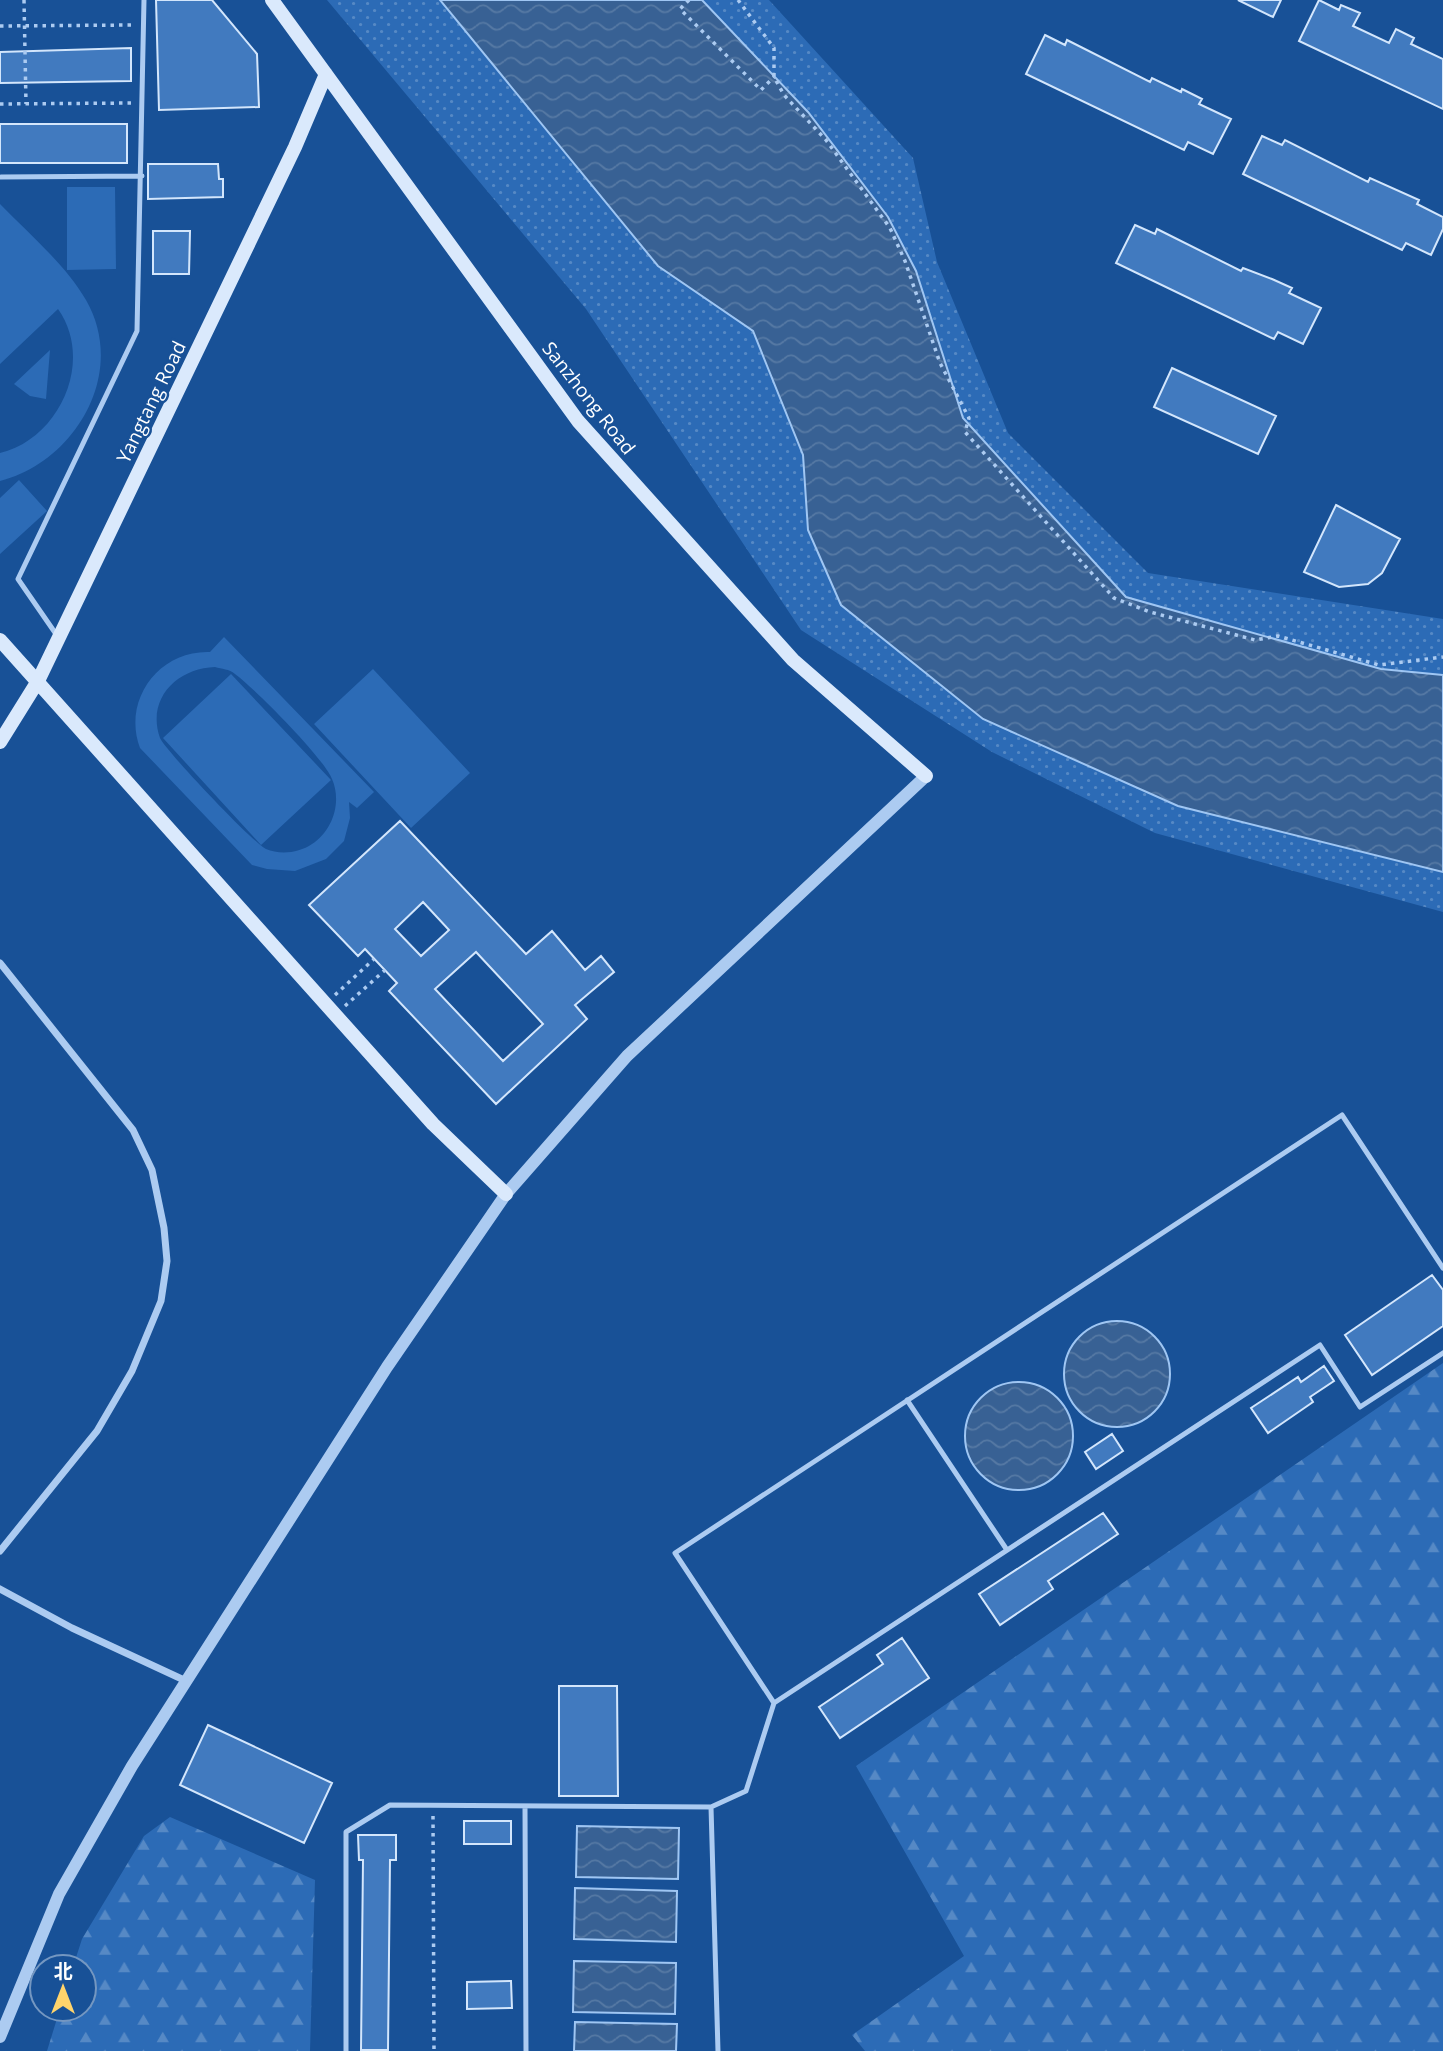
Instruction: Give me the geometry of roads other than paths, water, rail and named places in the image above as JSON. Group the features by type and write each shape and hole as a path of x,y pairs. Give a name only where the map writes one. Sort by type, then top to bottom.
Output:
{"main road":[{"name":"Sanzhong Road","path":"272,0 578,421 793,660 926,776"},
{"name":"Yangtang Road","path":"0,742 38,681 295,147 327,74"},
{"path":"0,640 433,1124 506,1194"}],"street":[{"path":"0,2037 59,1894 184,1681 387,1367 506,1194 627,1056 926,776"},
{"path":"0,963 134,1130 152,1170 164,1228 167,1261 161,1301 132,1371 97,1431 0,1551"},
{"path":"0,1590 72,1628 184,1681"}],"lane":[{"path":"58,638 18,579 138,331 144,0"},
{"path":"1,177 142,176"},
{"path":"774,1703 675,1553 1342,1115 1443,1268"},
{"path":"346,2051 345,1832 390,1805 525,1808 711,1807 746,1791 774,1703 1320,1345 1360,1407 1443,1353"},
{"path":"907,1400 1007,1550"},
{"path":"711,1807 718,2051"},
{"path":"525,1808 526,2051"}],"water":[{"path":"440,0 702,0 808,112 888,217 916,271 963,418 1126,597 1381,669 1443,675 1443,872 1178,806 983,719 841,605 808,530 803,455 753,331 658,266"},
{"path":"1117,1321 1137,1325 1155,1336 1166,1354 1170,1374 1166,1394 1155,1412 1137,1423 1117,1427 1097,1423 1079,1412 1068,1394 1064,1374 1068,1354 1079,1336 1097,1325"},
{"path":"1019,1382 1039,1387 1057,1398 1068,1416 1073,1436 1068,1456 1057,1474 1039,1485 1019,1490 999,1485 981,1474 970,1456 965,1436 970,1416 981,1398 999,1387"},
{"path":"577,1826 679,1828 678,1879 576,1877"},
{"path":"575,1888 677,1891 676,1942 574,1939"},
{"path":"574,1961 676,1963 675,2014 573,2012"},
{"path":"575,2022 677,2024 676,2051 574,2051"}]}
